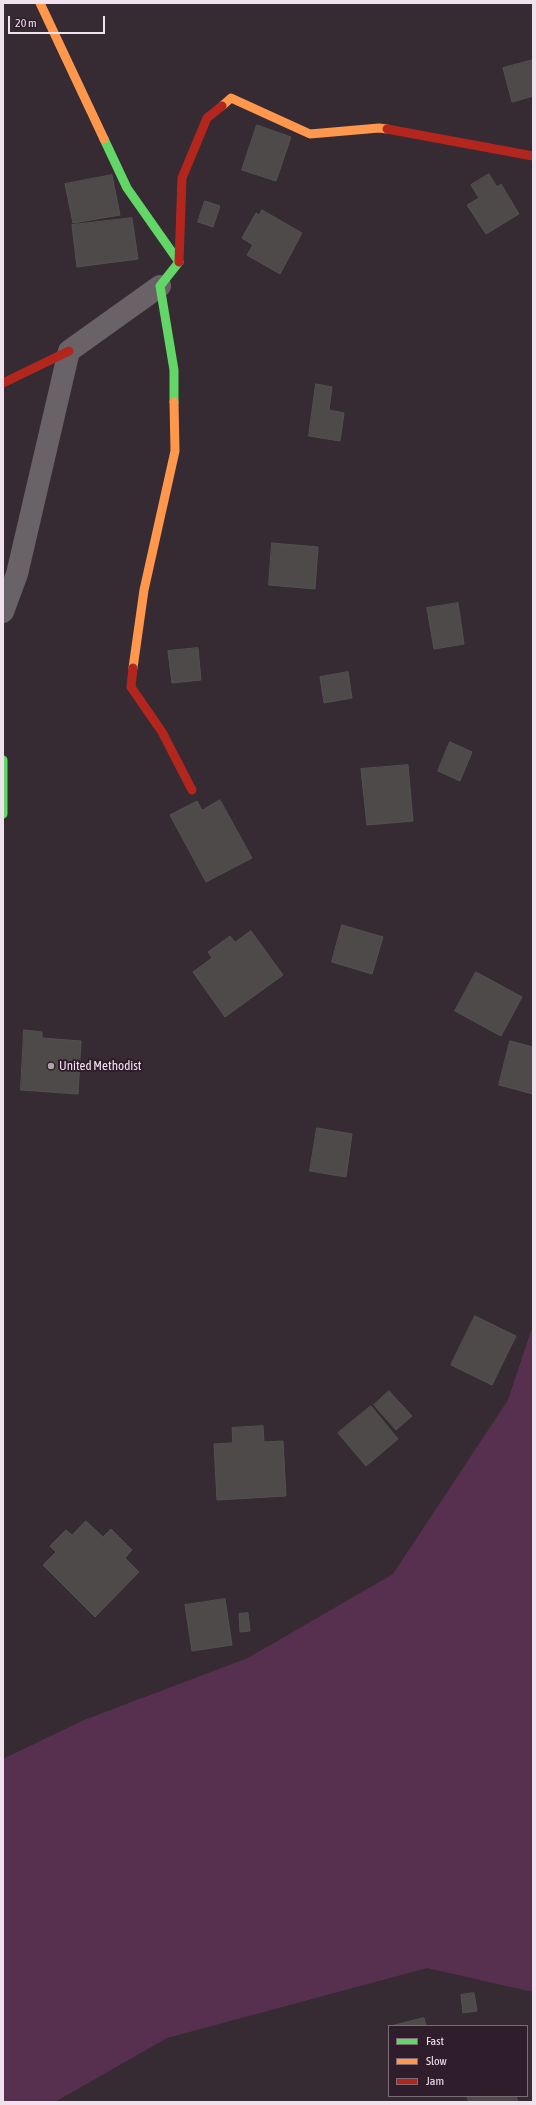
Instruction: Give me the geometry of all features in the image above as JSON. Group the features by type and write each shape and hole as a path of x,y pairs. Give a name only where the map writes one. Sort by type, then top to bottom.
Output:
{"street":[{"path":"40,3 127,188 179,262"},
{"path":"3,383 69,351 160,286 179,262 182,178 207,118 231,98 263,111 310,134 379,128 533,156"},
{"path":"160,286 174,370 175,451 144,590 131,687 162,732 192,790"},
{"path":"3,612 17,574 69,351"},
{"path":"3,760 3,814"}],"shaded area":[{"path":"533,1325 533,1992 427,1968 167,2038 55,2102 3,2102 3,1759 84,1720 248,1658 393,1574 508,1400"}],"building":[{"path":"533,60 533,96 512,102 503,68"},
{"path":"257,125 291,137 276,181 242,170"},
{"path":"489,174 497,187 501,184 519,214 486,234 467,205 479,198 471,185"},
{"path":"112,175 120,215 73,223 65,184"},
{"path":"205,201 220,206 213,227 198,222"},
{"path":"262,210 302,233 280,274 247,255 253,245 242,238 256,213 259,215"},
{"path":"132,218 138,259 77,267 72,225"},
{"path":"316,384 332,387 329,410 344,413 340,441 309,436"},
{"path":"272,543 318,547 315,589 269,585"},
{"path":"458,603 464,644 434,649 427,608"},
{"path":"198,648 201,680 172,683 168,651"},
{"path":"348,672 352,698 324,703 320,677"},
{"path":"450,742 472,752 460,781 438,771"},
{"path":"408,765 413,821 367,825 361,769"},
{"path":"220,800 252,858 206,882 170,815 197,801 202,810"},
{"path":"342,925 383,937 372,974 332,962"},
{"path":"251,931 283,975 225,1017 193,972 212,958 208,952 230,936 235,942"},
{"path":"476,972 522,997 501,1036 455,1011"},
{"name":"United Methodist","path":"24,1030 42,1032 42,1038 81,1041 78,1094 21,1090"},
{"path":"510,1041 533,1047 533,1094 499,1085"},
{"path":"317,1128 352,1134 346,1177 310,1171"},
{"path":"475,1316 516,1336 492,1385 451,1365"},
{"path":"389,1391 412,1416 396,1430 374,1405"},
{"path":"371,1406 398,1439 366,1466 338,1433"},
{"path":"263,1426 264,1442 283,1441 286,1496 217,1500 214,1444 233,1443 232,1428"},
{"path":"86,1521 103,1537 111,1529 132,1550 125,1558 139,1572 95,1617 43,1565 56,1552 50,1546 66,1530 72,1535"},
{"path":"225,1599 232,1645 192,1651 185,1605"},
{"path":"248,1613 250,1631 240,1632 239,1614"},
{"path":"474,1993 477,2011 463,2013 461,1995"},
{"path":"424,2018 426,2025 395,2025"},
{"path":"467,2097 516,2097 518,2102 469,2102"}],"traffic: fast":[{"path":"104,139 127,188 179,262 160,286 174,370 174,402"},
{"path":"3,760 3,814"}],"traffic: slow":[{"path":"40,3 104,139"},
{"path":"222,106 231,98 310,134 379,128 387,129"},
{"path":"133,668 144,590 175,451 174,402"}],"traffic: jam":[{"path":"179,262 182,178 207,118 222,106"},
{"path":"387,129 533,156"},
{"path":"3,383 69,351"},
{"path":"133,668 131,687 162,732 192,790"}],"place":[{"name":"United Methodist","path":"51,1066"}]}
